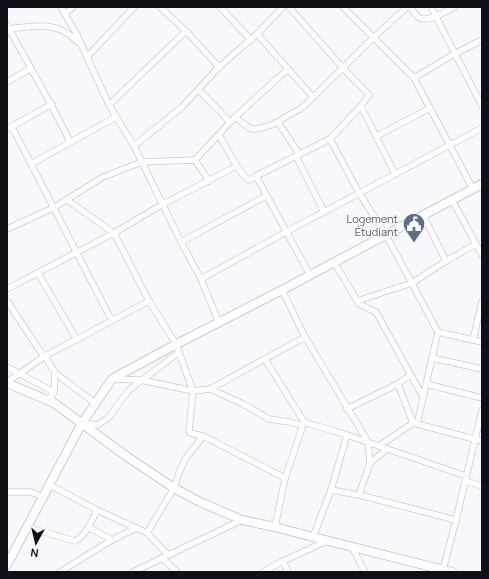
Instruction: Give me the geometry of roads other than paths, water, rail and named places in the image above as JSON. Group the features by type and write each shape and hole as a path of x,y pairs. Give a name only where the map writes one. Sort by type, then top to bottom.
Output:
{"main road":[{"path":"7,565 82,423 112,380 176,344 219,323 482,184"},
{"path":"7,383 48,400 126,456 174,488 200,502 242,520 452,572"}],"street":[{"path":"61,7 77,35 109,105 134,146 181,242 201,279 219,323"},
{"path":"65,14 73,7"},
{"path":"87,57 134,7"},
{"path":"160,7 186,31 219,67"},
{"path":"220,7 251,40"},
{"path":"134,146 165,122 199,90 219,67 251,40 283,7"},
{"path":"219,135 237,166 248,180 330,139 369,97 369,94 342,68 289,7"},
{"path":"343,7 414,78 473,189"},
{"path":"235,117 249,128 262,128 278,122 303,107 374,37 407,7"},
{"path":"410,7 418,18 421,19 436,17 454,7"},
{"path":"431,7 482,106"},
{"path":"70,142 52,104 30,69 8,28 33,26 59,28 80,43"},
{"path":"109,105 186,31"},
{"path":"257,34 313,96"},
{"path":"414,78 454,54 482,40"},
{"path":"7,82 30,69"},
{"path":"7,229 53,208 103,177 142,162 195,160 235,117 288,69"},
{"path":"475,92 482,89"},
{"path":"199,90 230,122"},
{"path":"52,104 9,128 31,164 112,321"},
{"path":"361,106 396,174"},
{"path":"377,136 430,108"},
{"path":"31,164 116,117"},
{"path":"278,122 297,155 324,212"},
{"path":"201,279 482,128"},
{"path":"330,139 359,193 386,235 438,332 423,398 415,424 379,446"},
{"path":"195,160 209,181"},
{"path":"7,289 114,233 163,204 237,166"},
{"path":"256,176 310,275"},
{"path":"181,242 266,196"},
{"path":"67,200 114,233 149,301 176,344 193,391 190,433 203,436 285,478"},
{"path":"452,200 482,255"},
{"path":"423,215 446,261"},
{"path":"357,301 412,284 446,261 476,244"},
{"path":"334,262 359,304 376,312 423,398"},
{"path":"38,272 77,340"},
{"path":"282,290 305,337 368,442 370,463 359,495"},
{"path":"7,301 55,373 95,403"},
{"path":"7,383 45,357 149,301"},
{"path":"473,340 482,301"},
{"path":"438,332 482,342"},
{"path":"112,380 141,380 193,391 210,389 305,337"},
{"path":"82,423 97,425 108,418 129,390 178,353"},
{"path":"432,358 482,369"},
{"path":"265,359 304,424"},
{"path":"7,367 54,392"},
{"path":"48,400 54,392 55,373"},
{"path":"347,409 398,384 410,375"},
{"path":"398,384 415,424"},
{"path":"426,384 482,398"},
{"path":"210,389 243,404 269,419 304,424 347,435 465,478 482,486"},
{"path":"443,570 482,410"},
{"path":"275,527 285,478 304,424"},
{"path":"415,424 482,441"},
{"path":"313,538 331,490 347,435"},
{"path":"147,533 174,488 186,458 203,436"},
{"path":"370,463 387,449"},
{"path":"50,486 147,533 168,555"},
{"path":"331,490 359,495 456,520"},
{"path":"7,492 31,492 43,497"},
{"path":"26,527 75,541 79,539 88,527 97,510"},
{"path":"133,572 242,520"},
{"path":"88,527 112,540"},
{"path":"60,572 112,540 136,528"},
{"path":"263,572 282,561 327,541"},
{"path":"352,547 365,572"},
{"path":"162,558 177,572"},
{"path":"282,561 288,572"}],"place":[{"name":"Logement Étudiant","path":"414,244"}]}
